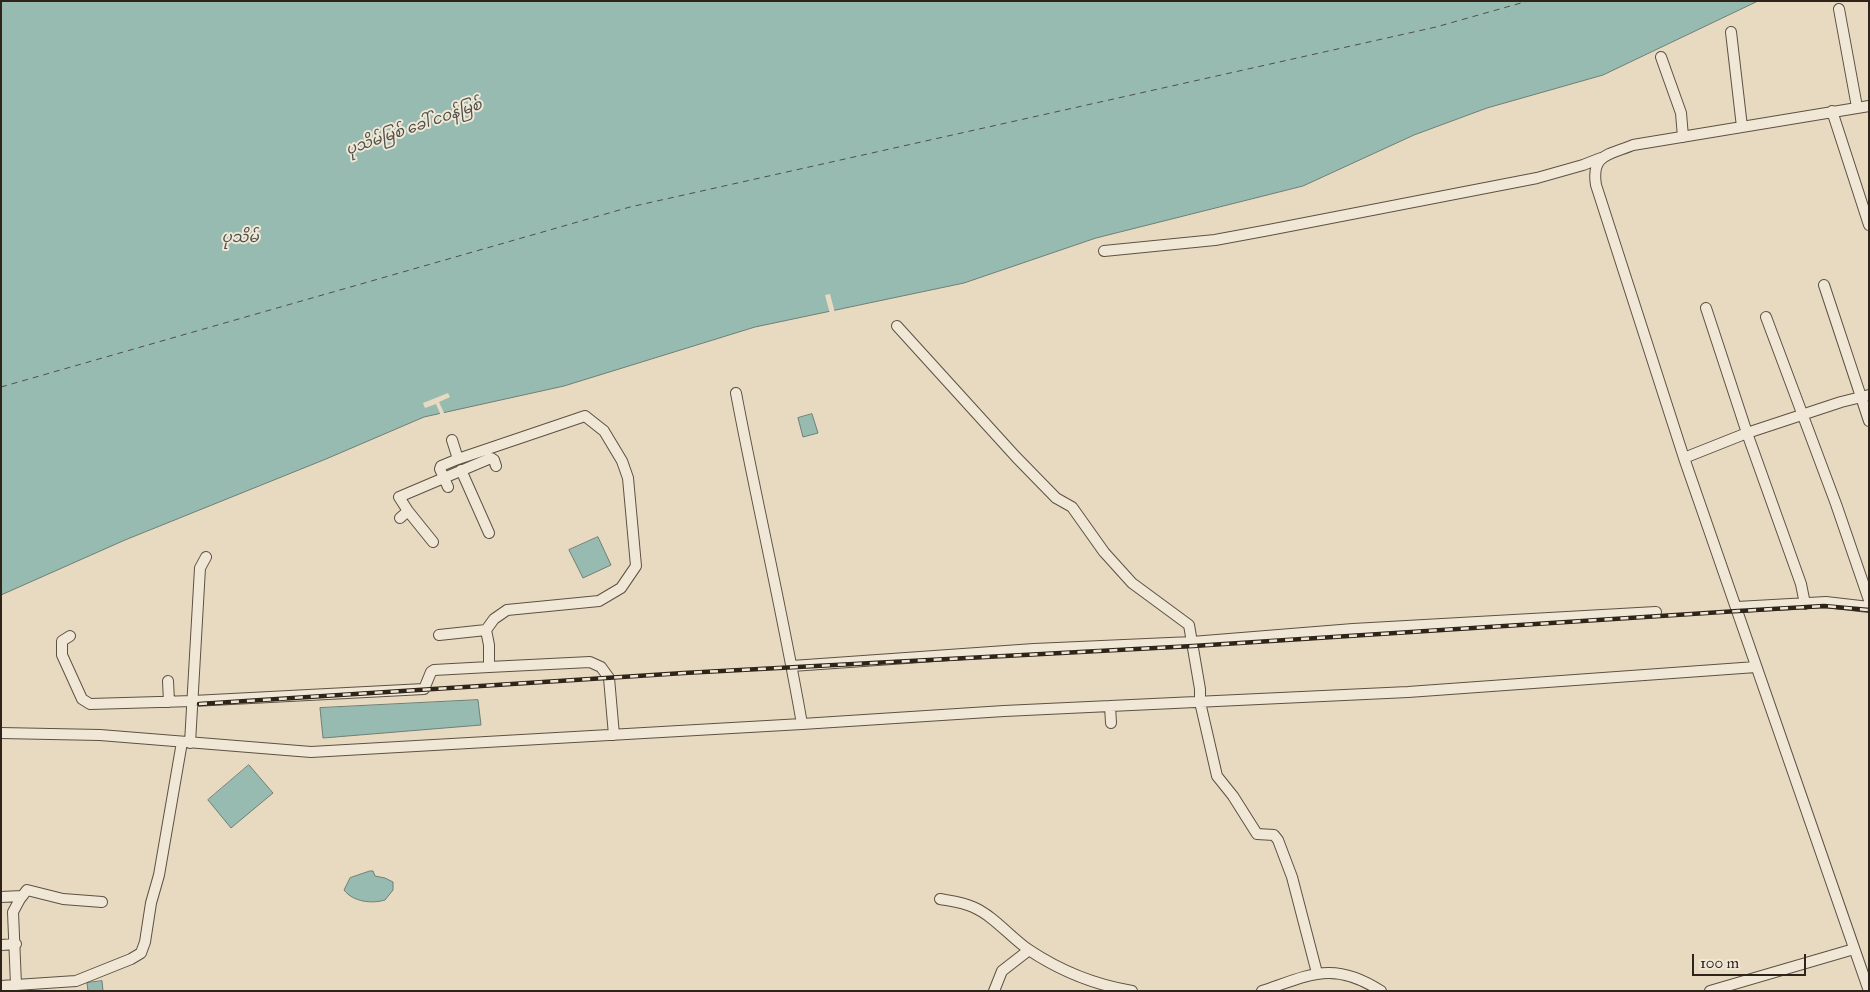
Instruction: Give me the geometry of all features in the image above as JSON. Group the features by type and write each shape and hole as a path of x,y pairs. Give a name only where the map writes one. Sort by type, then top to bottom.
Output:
{"street":[{"path":"1838,9 1857,107"},
{"path":"1731,32 1742,127"},
{"path":"1661,57 1681,113 1684,137"},
{"path":"1104,251 1215,240 1270,230 1537,178 1602,158 1633,145 1655,140 1684,137 1869,106"},
{"path":"1832,112 1869,225"},
{"path":"1602,158 1594,172 1596,185 1684,458 1868,991"},
{"path":"1824,285 1865,397 1869,421"},
{"path":"1706,308 1747,433 1801,584 1805,604"},
{"path":"1766,317 1869,600"},
{"path":"897,326 1023,464 1056,498 1072,507 1104,552 1132,583 1189,625 1200,689 1200,702 1217,776 1233,796 1257,834 1274,835 1278,840 1292,877 1316,972"},
{"path":"736,393 756,502 792,666 802,724"},
{"path":"1684,458 1747,433 1840,402 1865,397"},
{"path":"446,482 440,469 441,466 585,416 604,431 622,461 628,478 636,566 621,588 599,601 506,610 494,619 486,630 489,645 489,667"},
{"path":"452,440 458,459"},
{"path":"433,542 404,514 399,497 446,482 461,470 491,458 496,466"},
{"path":"461,470 489,533"},
{"path":"1,986 76,981 131,959 141,953 159,875 193,701 190,674 200,568 206,558"},
{"path":"1737,608 1826,602 1869,607"},
{"path":"792,666 1034,649 1192,642 1352,629 1656,612"},
{"path":"439,635 486,630"},
{"path":"70,636 62,641 62,655 82,699 90,704 193,701 424,689 431,672 434,670 590,662 601,667 609,678 614,735"},
{"path":"1,733 100,735 312,752 1004,711 1408,692 1756,667"},
{"path":"168,680 168,702"},
{"path":"1110,706 1111,723"},
{"path":"16,985 16,944 13,912 27,890 63,899 102,902"},
{"path":"1,897 22,896"},
{"path":"940,899 959,902 975,908 1029,950 1071,973 1112,988 1132,991"},
{"path":"1,945 16,944"},
{"path":"1710,991 1854,949"},
{"path":"994,991 1002,971 1029,950"},
{"path":"1262,991 1316,972 1345,974 1363,980 1381,991"}],"water":[{"name":"ပုသိမ်","path":"1,1 1758,1 1603,75 1487,108 1414,135 1303,186 1096,238 964,283 755,327 564,386 424,417 326,459 125,540 1,595"},
{"path":"812,414 818,433 803,437 798,418"},
{"path":"598,537 611,565 583,578 569,550"},
{"path":"478,700 481,725 323,738 320,708"},
{"path":"249,765 273,793 231,828 208,800"},
{"path":"373,871 375,876 393,882 393,890 385,900 363,901 352,897 344,890 350,878"},
{"path":"102,981 103,991 88,991 87,983"}],"pier":[{"path":"830,294 835,313 830,314 825,295"},
{"path":"448,393 450,397 439,402 445,415 439,416 440,413 436,404 425,408 423,403"}],"ferry route":[{"path":"1,387 630,207 1436,27 1528,1"}],"railway":[{"path":"199,704 684,673 1193,646 1824,606 1869,610"}],"water label":[{"name":"ပုသိမ်မြစ် ခေါ် ငဝန်မြစ်","path":"414,128"}]}
